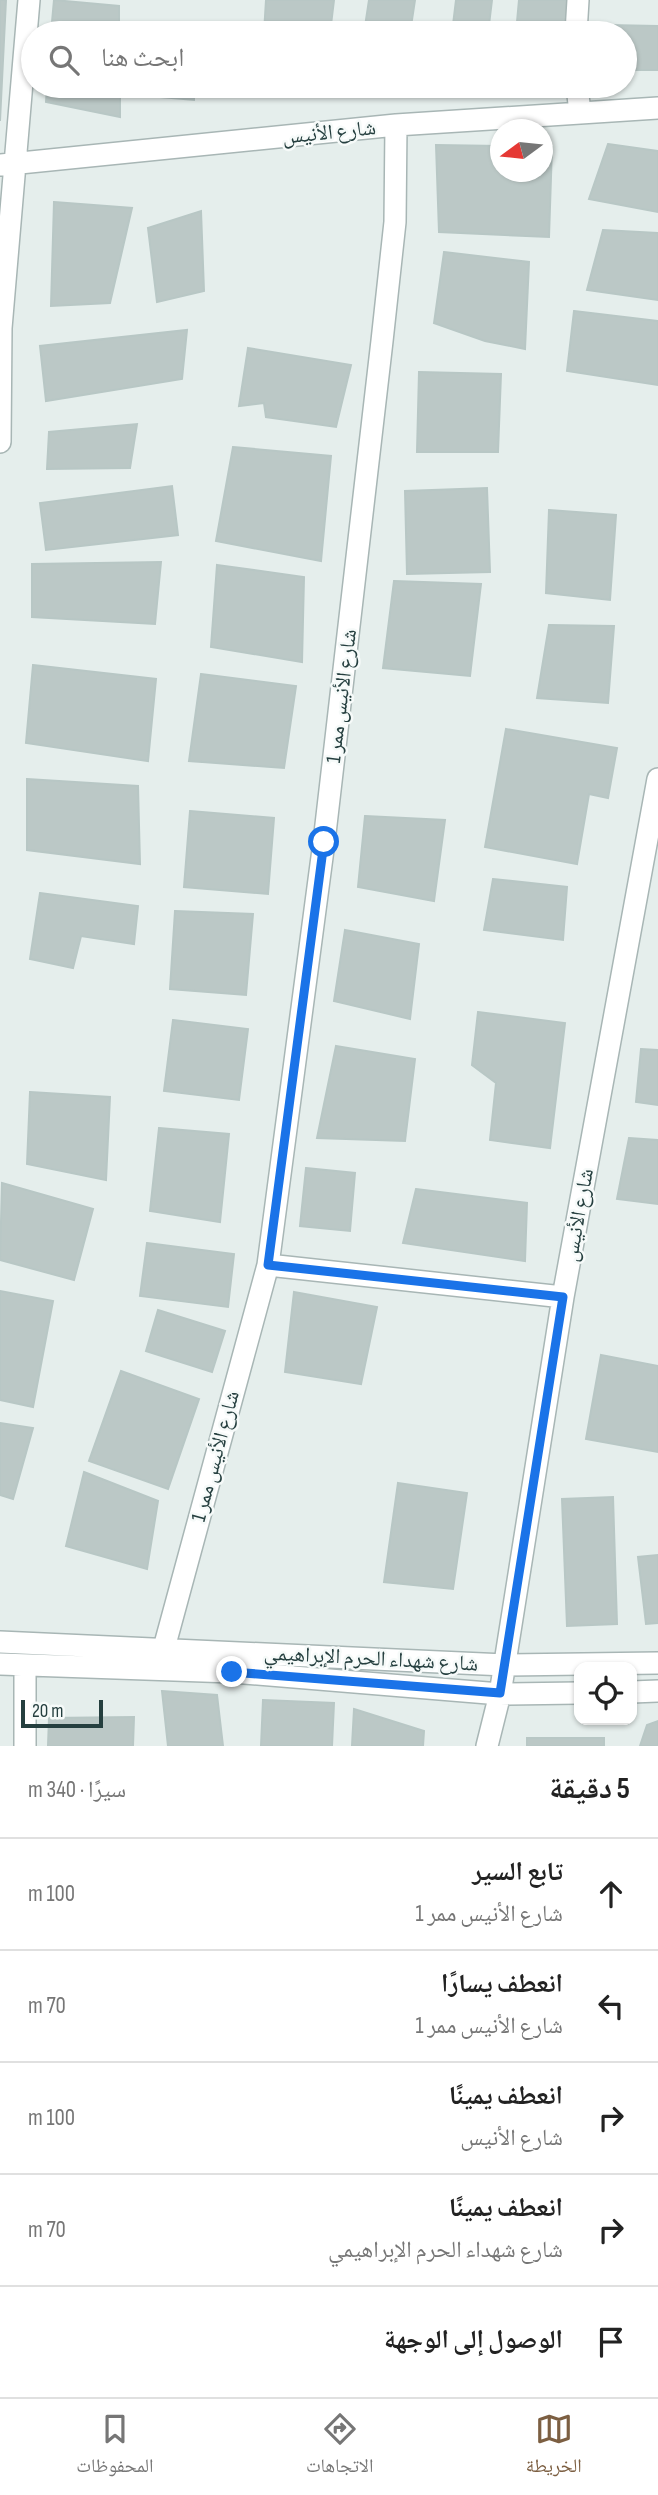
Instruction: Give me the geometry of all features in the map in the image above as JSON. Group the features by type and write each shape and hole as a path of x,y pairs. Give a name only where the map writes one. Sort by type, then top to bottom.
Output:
{"street":[{"path":"26,21 29,0"},
{"path":"577,21 578,0"},
{"path":"0,442 6,164 21,57"},
{"path":"579,98 580,113"},
{"name":"شارع الأنيس","path":"6,164 396,125 658,108"},
{"name":"شارع الأنيس ممر 1","path":"164,1648 268,1265 324,842 382,341 395,222 396,125"},
{"name":"شارع الأنيس","path":"487,1746 505,1665 563,1297 658,779"},
{"path":"268,1265 563,1297"},
{"name":"شارع شهداء الحرم الإبراهيمي","path":"0,1643 164,1648 505,1665 658,1663"},
{"name":"شارع شهداء الحرم الإبراهيمي","path":"0,1664 232,1672 500,1693 574,1693"},
{"path":"25,1665 25,1746"},
{"path":"637,1692 658,1691"}],"building":[{"path":"0,0 6,0 0,121"},
{"path":"54,0 119,6 119,21 52,21"},
{"path":"266,0 334,0 331,21 265,21"},
{"path":"369,0 415,0 412,21 366,21"},
{"path":"456,0 492,0 489,21 453,21"},
{"path":"519,0 568,0 567,21 517,21"},
{"path":"637,26 658,26 658,70 637,70"},
{"path":"46,98 120,98 120,117 46,102"},
{"path":"608,144 658,151 658,212 589,199"},
{"path":"436,145 490,146 490,182 551,182 549,237 439,232"},
{"path":"54,202 132,208 110,303 51,306"},
{"path":"201,211 204,291 157,302 148,228"},
{"path":"603,230 658,233 658,300 587,290"},
{"path":"444,252 529,262 525,349 485,341 434,323"},
{"path":"574,311 658,321 658,385 567,371"},
{"path":"187,330 182,379 46,401 40,346"},
{"path":"248,348 351,365 336,427 266,417 264,403 239,406"},
{"path":"419,372 501,374 498,452 417,452"},
{"path":"137,424 130,468 47,469 49,432"},
{"path":"233,447 331,456 321,561 216,541"},
{"path":"172,486 178,535 46,550 40,503"},
{"path":"487,488 490,572 407,574 405,491"},
{"path":"549,510 616,515 610,600 546,593"},
{"path":"161,562 155,624 32,617 32,564"},
{"path":"217,565 304,577 302,662 211,647"},
{"path":"394,581 481,584 470,676 383,668"},
{"path":"549,625 614,626 608,703 537,698"},
{"path":"33,665 156,679 148,761 26,743"},
{"path":"201,674 296,686 284,768 189,761"},
{"path":"506,729 617,748 608,798 589,794 577,864 485,847"},
{"path":"27,779 138,786 140,864 27,850"},
{"path":"190,811 274,818 268,894 184,887"},
{"path":"365,816 445,820 434,901 358,887"},
{"path":"493,879 567,887 563,940 484,930"},
{"path":"40,893 138,906 134,944 81,936 73,968 30,959"},
{"path":"175,911 253,914 246,995 170,989"},
{"path":"345,930 419,944 410,1019 334,1001"},
{"path":"478,1012 565,1023 550,1148 490,1140 496,1083 472,1065"},
{"path":"173,1020 248,1029 239,1100 164,1091"},
{"path":"336,1046 415,1059 405,1141 317,1138"},
{"path":"641,1049 658,1050 658,1105 636,1102"},
{"path":"30,1092 110,1097 106,1180 27,1164"},
{"path":"159,1128 229,1134 220,1222 150,1211"},
{"path":"629,1138 658,1140 658,1204 617,1199"},
{"path":"306,1168 355,1173 350,1231 300,1226"},
{"path":"2,1183 93,1209 74,1280 0,1260"},
{"path":"416,1189 527,1203 525,1261 403,1243"},
{"path":"147,1243 234,1254 228,1307 140,1296"},
{"path":"0,1291 53,1301 33,1407 0,1400"},
{"path":"294,1292 377,1307 361,1384 285,1372"},
{"path":"158,1310 225,1331 212,1372 146,1351"},
{"path":"601,1355 658,1366 658,1452 586,1439"},
{"path":"121,1371 199,1399 168,1489 89,1461"},
{"path":"0,1423 33,1428 13,1499 0,1495"},
{"path":"84,1472 158,1501 147,1569 66,1546"},
{"path":"398,1483 467,1493 453,1589 384,1582"},
{"path":"613,1497 617,1624 567,1626 562,1499"},
{"path":"658,1555 658,1623 646,1624 638,1557"},
{"path":"162,1691 217,1695 223,1746 168,1746"},
{"path":"263,1700 334,1703 332,1746 261,1746"},
{"path":"354,1709 424,1731 423,1746 352,1746"},
{"path":"134,1717 133,1746 48,1746 49,1718"},
{"path":"658,1721 658,1746 640,1746 647,1725"},
{"path":"527,1738 604,1738 604,1746 527,1746"}],"route":[{"path":"232,1672 500,1693 563,1297 268,1265 324,842"}]}
